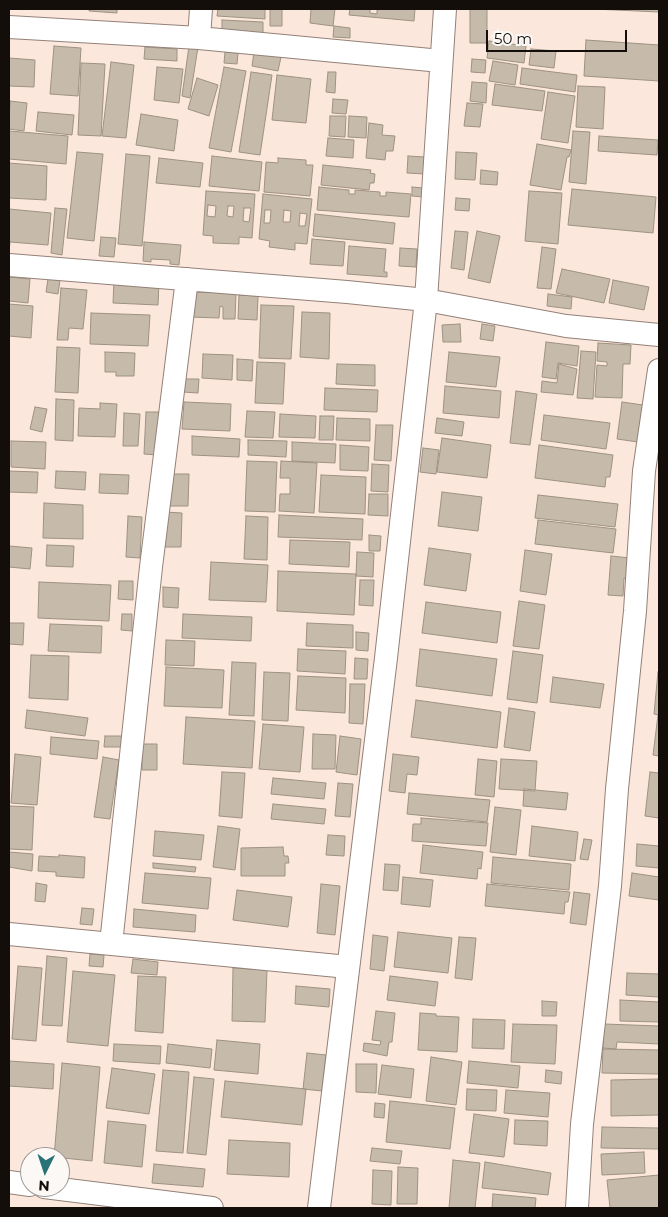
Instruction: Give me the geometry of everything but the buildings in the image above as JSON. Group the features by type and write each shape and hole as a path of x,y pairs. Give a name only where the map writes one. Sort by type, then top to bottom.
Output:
{"street":[{"path":"199,38 201,9"},
{"path":"319,1208 426,300 445,9"},
{"path":"9,27 199,38 441,61"},
{"path":"9,265 426,300 566,326 659,334"},
{"path":"111,944 151,567 187,279"},
{"path":"577,1208 582,1124 610,886 617,789 635,611 644,471 659,370"},
{"path":"9,934 348,966"},
{"path":"70,1190 212,1208"}]}
